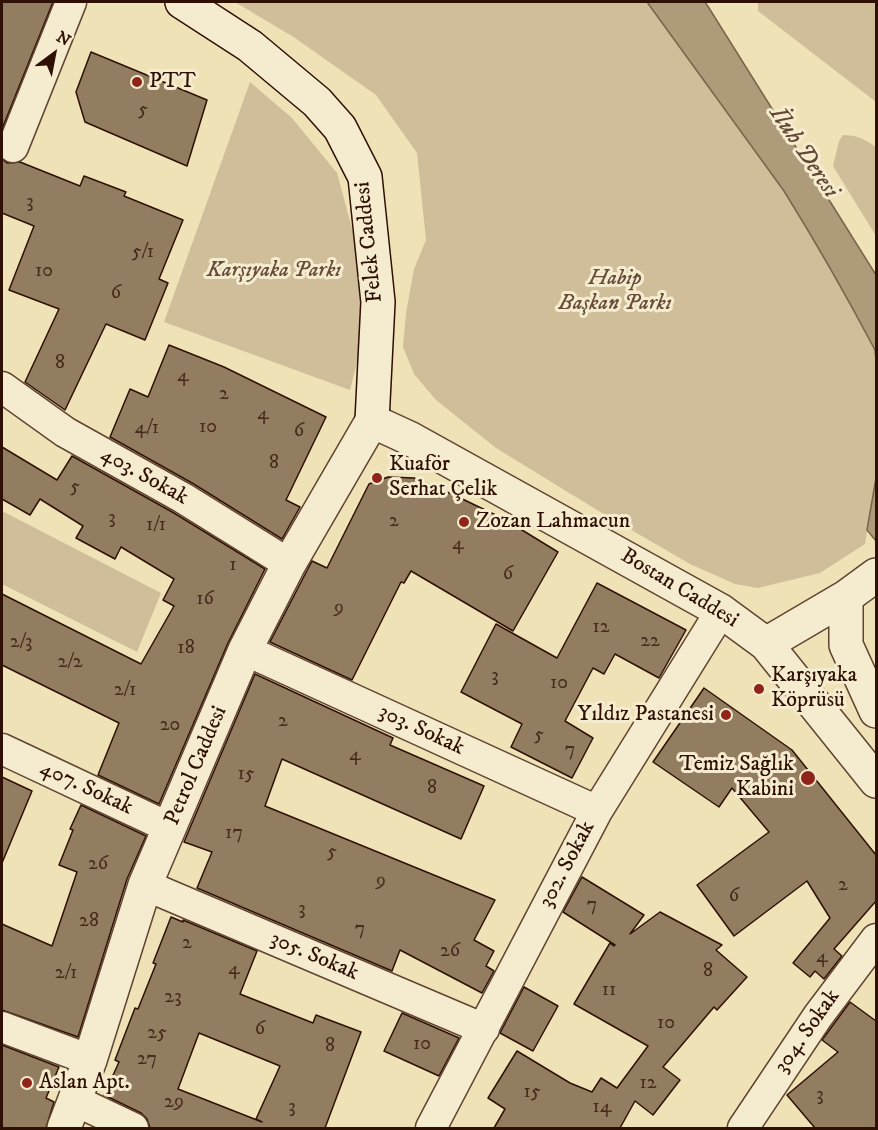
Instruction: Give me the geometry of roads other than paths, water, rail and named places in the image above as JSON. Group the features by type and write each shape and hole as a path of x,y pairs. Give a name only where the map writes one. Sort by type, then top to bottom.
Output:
{"street":[{"path":"13,147 71,2"},
{"name":"Felek Caddesi","path":"182,2 250,46 317,102 340,128 365,177 378,302 372,421"},
{"name":"403. Sokak","path":"2,387 65,432 183,498 288,564"},
{"name":"Petrol Caddesi","path":"70,1115 90,1060 145,885 245,650 288,564 372,421"},
{"name":"Bostan Caddesi","path":"372,421 410,438 721,611 766,644 876,781"},
{"path":"766,644 846,597 876,576"},
{"path":"846,597 846,645 876,711"},
{"name":"302. Sokak","path":"431,1128 597,812 721,611"},
{"name":"303. Sokak","path":"245,650 597,812"},
{"name":"407. Sokak","path":"2,749 170,828"},
{"name":"305. Sokak","path":"145,885 484,1029"},
{"name":"304. Sokak","path":"743,1128 818,1016 876,939"},
{"path":"2,1027 90,1060"},
{"path":"70,1115 133,1128"}],"place":[{"name":"PTT","path":"137,82"},
{"name":"Kuaför Serhat Çelik","path":"377,478"},
{"name":"Zozan Lahmacun","path":"464,522"},
{"name":"Karşıyaka Köprüsü","path":"759,689"},
{"name":"Yıldız Pastanesi","path":"726,715"},
{"name":"Temiz Sağlık Kabini","path":"808,778"},
{"name":"Aslan Apt.","path":"27,1083"}],"water label":[{"name":"İluh Deresi","path":"803,153"}],"park label":[{"name":"Karşıyaka Parkı","path":"274,271"},
{"name":"Habip Başkan Parkı","path":"615,292"}]}
